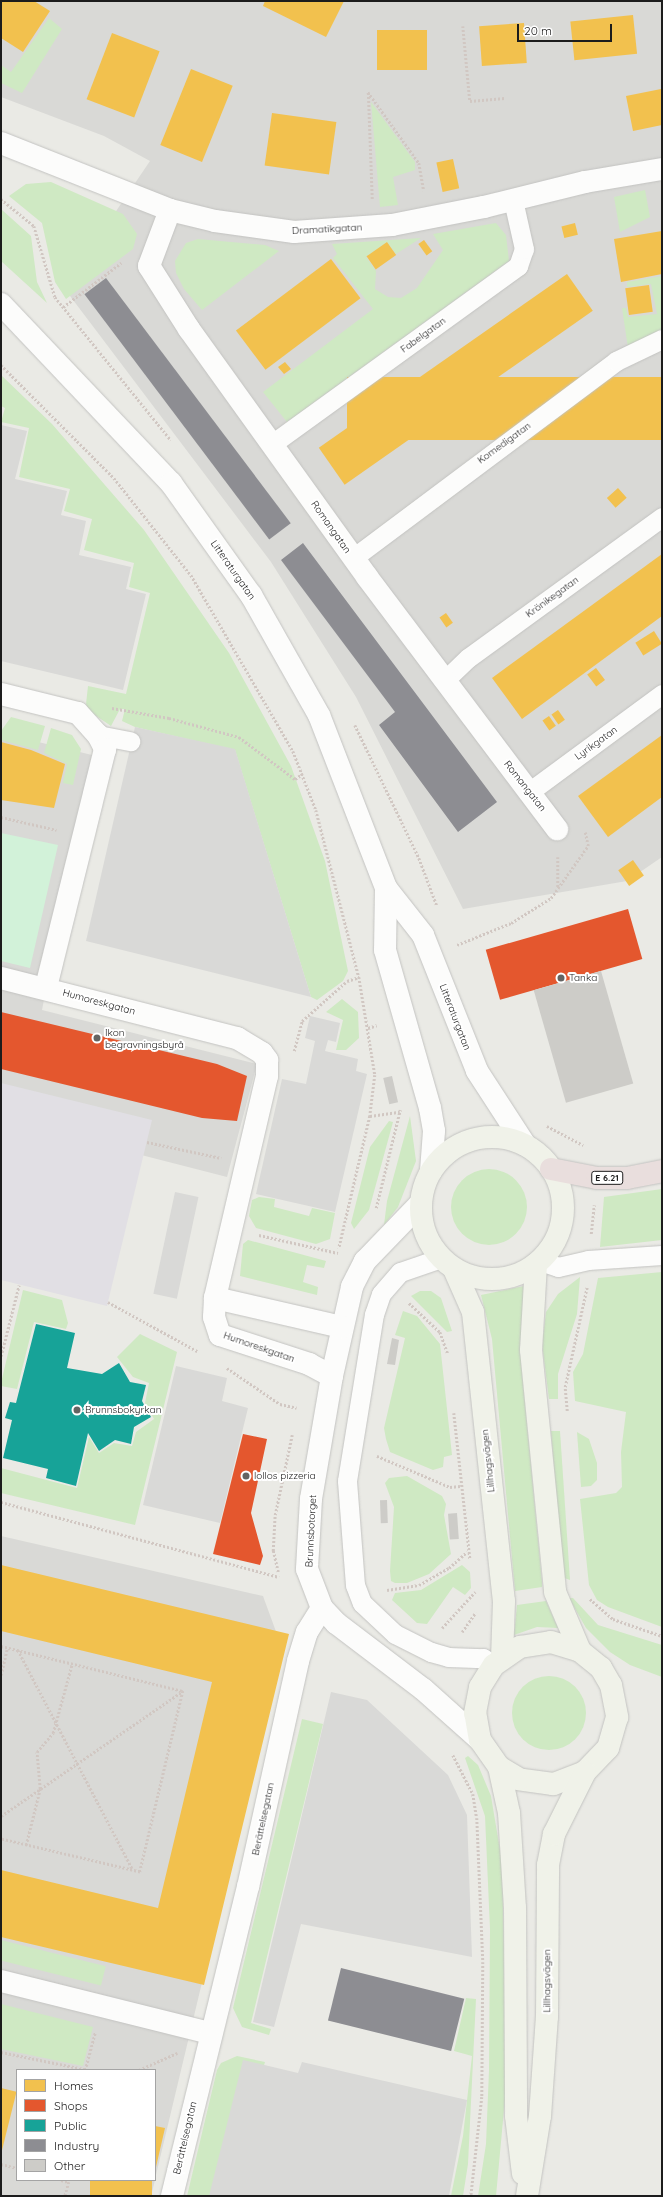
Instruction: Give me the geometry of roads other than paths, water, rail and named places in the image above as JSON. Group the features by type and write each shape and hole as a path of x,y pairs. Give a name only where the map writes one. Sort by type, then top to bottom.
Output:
{"highway":[{"name":"E 6.21","path":"551,1169 597,1178 627,1178 662,1171"}],"main road":[{"name":"Lillhagsvägen","path":"448,1264 474,1277 496,1280 517,1275 538,1262 557,1236 562,1217 560,1187 551,1169 525,1146 505,1138 474,1140 446,1154 431,1171 421,1203 425,1233 448,1264 473,1312 504,1601 498,1661 476,1700 480,1740 499,1767 518,1779 541,1784 564,1782 585,1772"},
{"name":"Lillhagsvägen","path":"526,2196 540,2116 547,2017 548,1865 554,1834 585,1772 608,1748 615,1727 616,1706 606,1676 580,1651 555,1592 530,1350 538,1262"},
{"name":"Lillhagsvägen","path":"498,1661 520,1647 540,1642 561,1644 580,1651"},
{"name":"Lillhagsvägen","path":"499,1767 509,1813 515,1908 516,2116 526,2196"}],"street":[{"name":"Dramatikgatan","path":"1,143 170,210 215,221 294,232 392,225 513,200 584,182 662,169"},
{"name":"Romangatan","path":"170,210 149,266 189,329 353,558 444,681 557,829"},
{"name":"Litteraturgatan","path":"1,304 171,483 251,595 320,715 386,888 423,935 476,1071 525,1146"},
{"path":"1,694 78,713 98,735 104,749 84,837 46,988"},
{"name":"Litteraturgatan","path":"386,888 385,950 430,1108 434,1131 431,1171"},
{"name":"Humoreskgatan","path":"1,978 46,988 237,1038 262,1053 267,1060 267,1076 215,1298 214,1317 220,1335 309,1364 332,1376"},
{"name":"Brunnsbotorget","path":"421,1203 365,1261 352,1287 332,1376 311,1499 307,1569 322,1608 480,1740"},
{"path":"215,1298 342,1327"},
{"name":"Berättelsegatan","path":"172,2196 210,2033 248,1887 298,1661 307,1632 322,1608"},
{"path":"1,1981 210,2033"}],"lane":[{"name":"Fabelgatan","path":"272,444 518,266 524,249 513,200"},
{"name":"Komedigatan","path":"353,558 616,362 662,339"},
{"name":"Krönikegatan","path":"444,681 468,658 662,517"},
{"name":"Lyrikgatan","path":"529,792 662,694"},
{"path":"98,735 130,741"},
{"path":"538,1262 558,1267 625,1256 662,1255"},
{"path":"448,1264 400,1272 388,1282 374,1314 347,1481 355,1585 362,1603 395,1634 431,1652 448,1657 483,1658 498,1661"}],"place":[{"name":"Tanka","path":"561,978"},
{"name":"Ikon begravningsbyrå","path":"97,1038"},
{"name":"Brunnsbokyrkan","path":"77,1410"},
{"name":"lollos pizzeria","path":"246,1476"}]}
